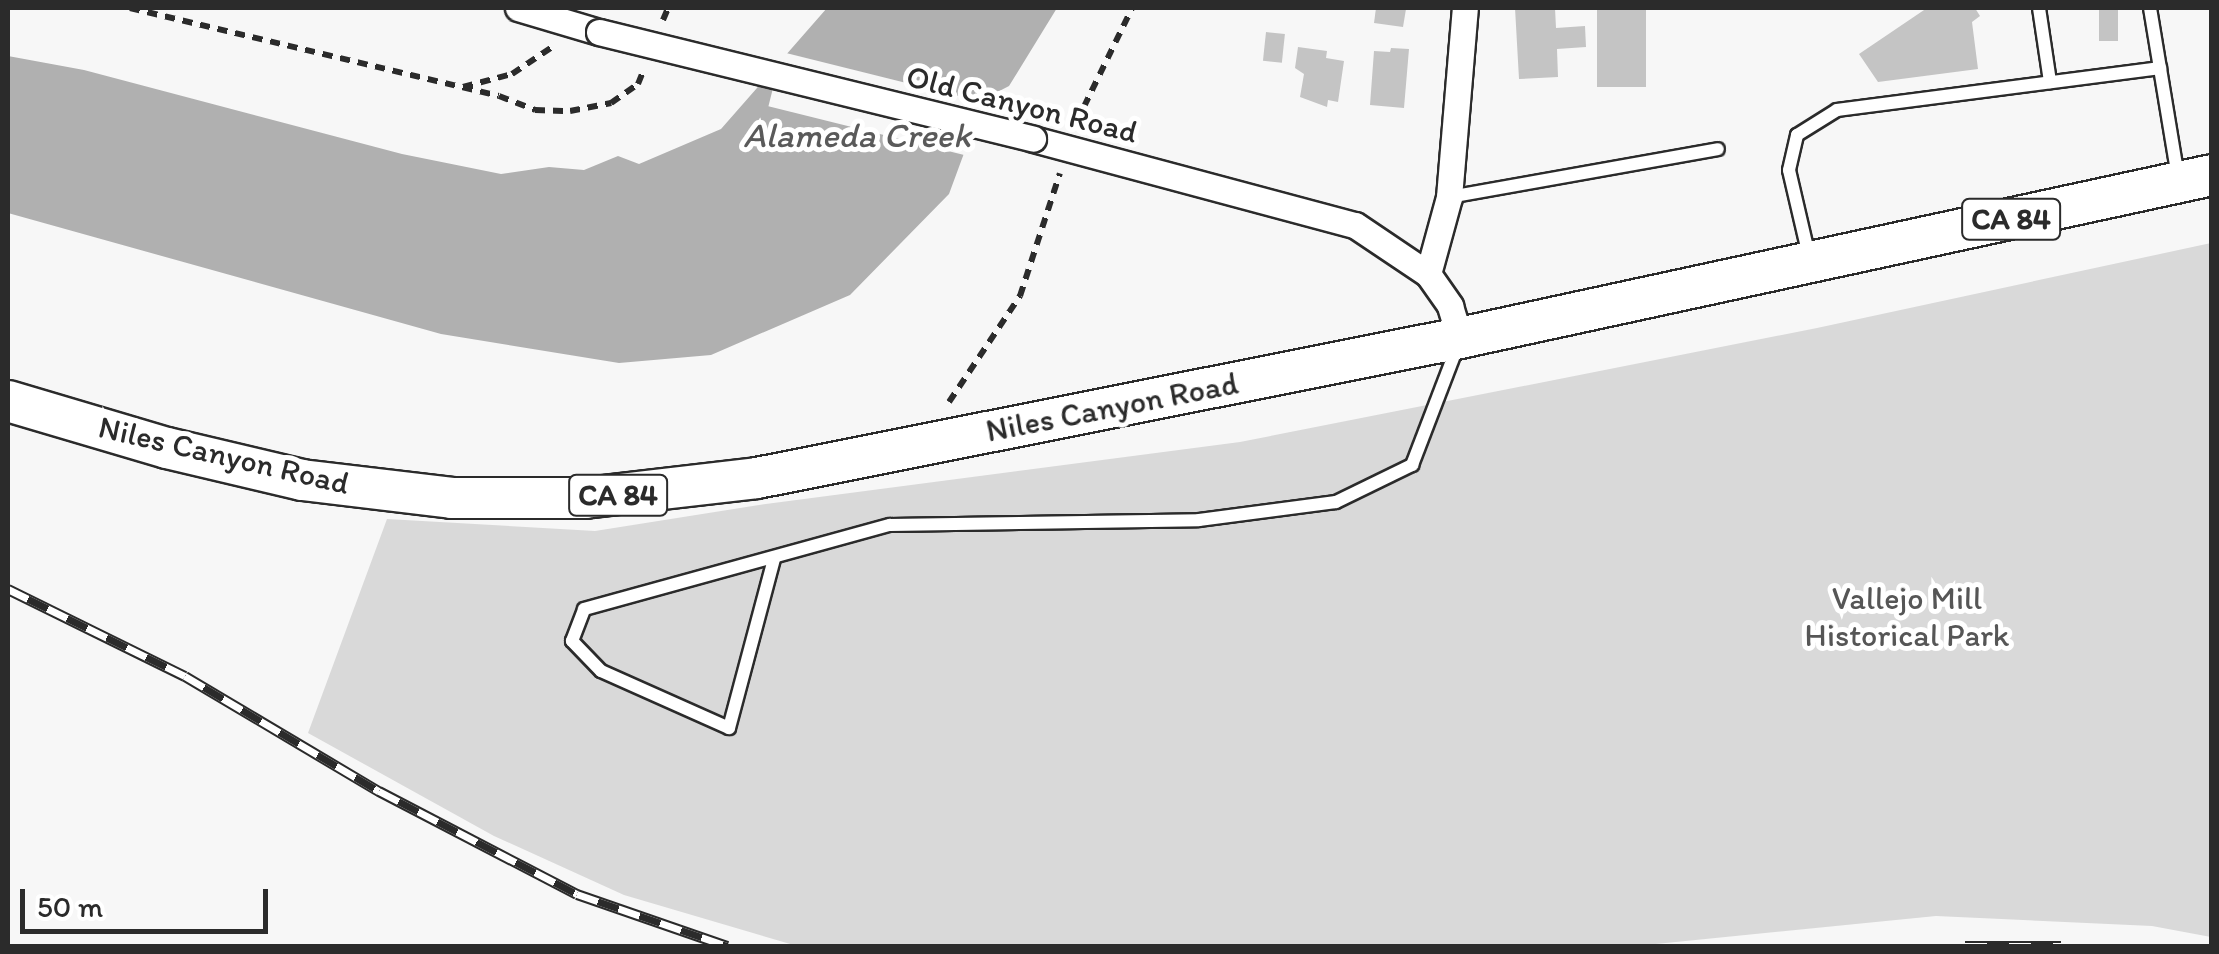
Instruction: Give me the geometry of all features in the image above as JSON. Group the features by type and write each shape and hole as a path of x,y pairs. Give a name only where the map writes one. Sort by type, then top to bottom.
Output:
{"main road":[{"name":"Niles Canyon Road","path":"8,400 167,448 302,480 452,498 585,498 757,478 1460,338 2195,179"}],"street":[{"name":"Old Canyon Road","path":"518,8 574,26 1033,139 1356,225 1428,274 1450,306 1460,338"},
{"path":"1428,274 1449,197 1465,8"}],"lane":[{"path":"2039,8 2050,82"},
{"path":"2150,8 2160,68 2195,179"},
{"path":"1810,262 1789,170 1797,135 1836,110 2160,68"},
{"path":"1449,197 1718,149"},
{"path":"774,559 729,728 601,671 572,641 584,608 890,525 1199,520 1336,502 1412,465 1460,338"}],"path":[{"path":"130,8 462,87 535,110 570,111 611,102 638,84 650,54"},
{"path":"662,23 668,8"},
{"path":"918,446 1020,296 1085,97 1132,8"},
{"path":"462,87 512,74 548,52 574,26"}],"green space":[{"name":"Vallejo Mill Historical Park","path":"2211,243 2211,937 2152,926 1936,916 1636,946 797,946 624,895 494,836 308,733 387,519 595,531 759,505 1240,442 1817,328"}],"water":[{"name":"Alameda Creek","path":"827,8 1057,8 1009,86 984,99 949,194 850,295 711,355 619,363 441,334 8,213 8,56 84,70 402,154 501,174 549,167 584,170 618,156 639,164 721,129"}],"pier":[{"path":"782,52 988,103 974,158 768,106"}],"building":[{"path":"1376,8 1406,9 1403,27 1374,23"},
{"path":"1515,8 1555,8 1556,28 1585,26 1586,47 1557,49 1558,77 1519,79"},
{"path":"1597,8 1646,8 1646,87 1597,87"},
{"path":"1927,8 1975,8 1980,16 1972,22 1978,69 1878,82 1859,54"},
{"path":"2099,8 2118,8 2118,41 2099,41"},
{"path":"1266,32 1285,34 1282,63 1263,61"},
{"path":"1298,47 1327,51 1326,58 1344,61 1338,102 1328,100 1327,107 1300,97 1304,74 1295,68"},
{"path":"1391,48 1409,49 1404,108 1370,105 1374,51 1390,52"}],"railway":[{"path":"8,589 185,676 379,791 577,894 727,946"},
{"path":"1965,946 2061,946"}]}
